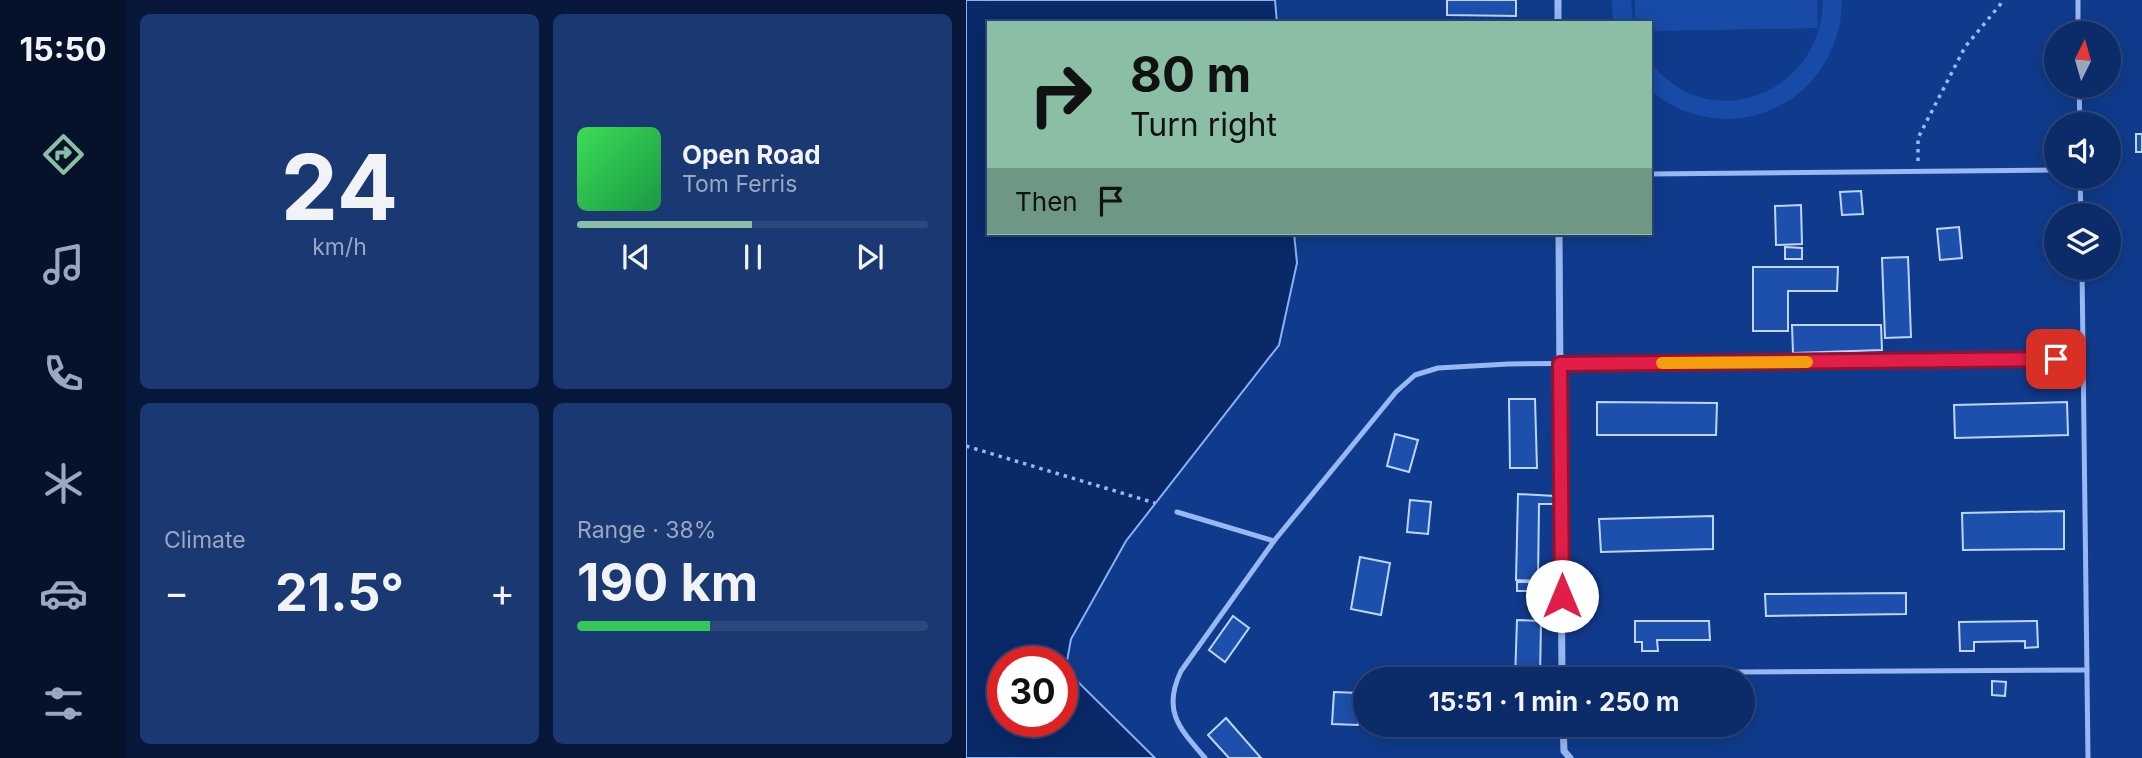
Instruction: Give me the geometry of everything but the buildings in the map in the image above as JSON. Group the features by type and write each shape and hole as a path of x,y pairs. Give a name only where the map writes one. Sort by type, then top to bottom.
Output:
{"street":[{"path":"1558,0 1558,21"},
{"path":"1559,235 1562,667"},
{"path":"1563,737 1564,751 1570,758"}],"lane":[{"path":"2078,0 2078,21"},
{"path":"1652,174 2044,170"},
{"path":"2082,280 2088,758"},
{"path":"1205,758 1180,730 1174,716 1174,685 1181,671 1274,541 1396,392 1415,375 1438,368 1560,364 2083,359"},
{"path":"1177,512 1274,541"},
{"path":"1755,674 2087,670"}],"path":[{"path":"1918,172 1918,138 1965,47 2004,0"},
{"path":"966,446 1156,503"}],"shaded area":[{"path":"966,0 1275,0 1277,21 987,21 987,235 1294,235 1297,263 1279,345 1126,541 1071,639 1070,646 987,646 987,737 1078,737 1078,682 1155,758 966,758"},
{"path":"1612,0 1631,0 1633,21 1613,21"},
{"path":"1635,0 1817,0 1818,28 1652,31 1652,21 1635,21"},
{"path":"1823,0 1842,0 1837,36 1823,66 1802,91 1775,108 1745,117 1713,118 1681,109 1652,91 1652,64 1674,85 1702,98 1730,101 1758,95 1783,81 1804,60 1818,33"}],"slow traffic":[{"path":"1662,363 1807,362"}],"route":[{"path":"1562,596 1560,364 2056,359"}]}
